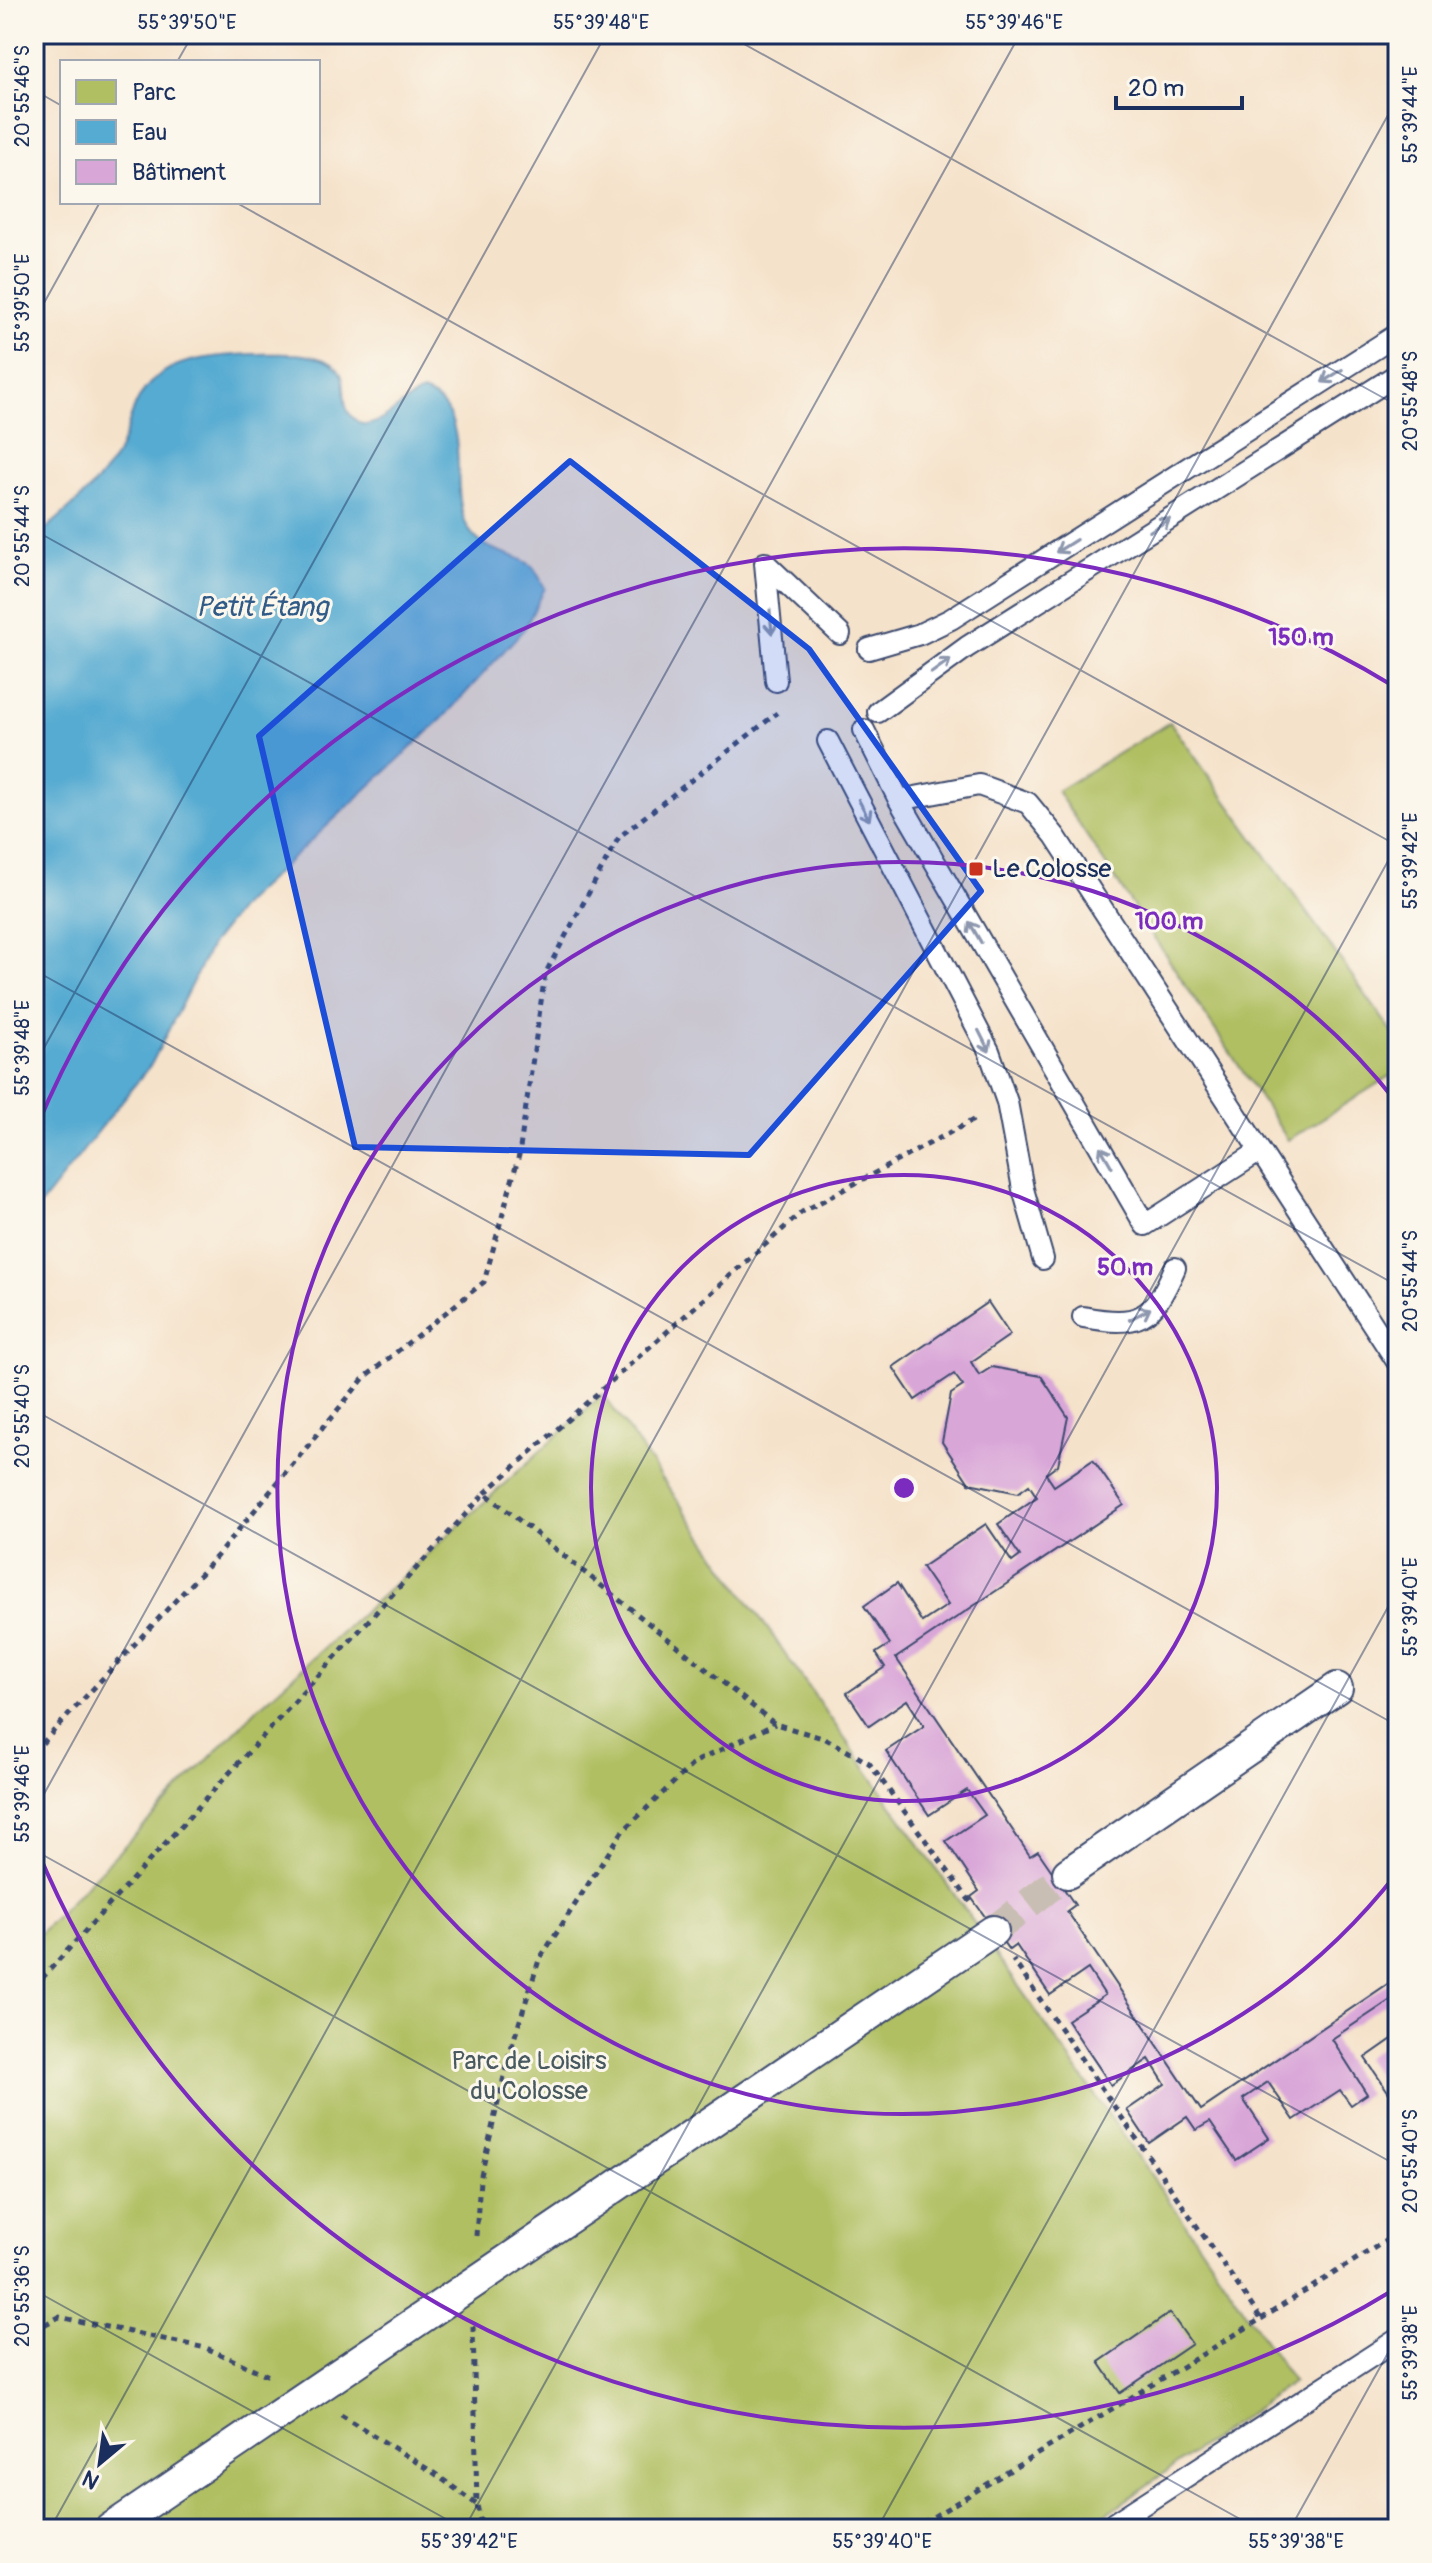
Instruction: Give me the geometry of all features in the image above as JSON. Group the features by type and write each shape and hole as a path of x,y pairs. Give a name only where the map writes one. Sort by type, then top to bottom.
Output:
{"street":[{"path":"1068,1873 1337,1688"},
{"path":"110,2529 993,1931"}],"lane":[{"path":"869,649 920,634 951,619 1398,334"},
{"path":"878,712 967,647 1398,374"},
{"path":"776,681 765,563 840,634"},
{"path":"864,730 899,800 1145,1225 1260,1151"},
{"path":"828,741 989,1051 1007,1102 1023,1189 1043,1259"},
{"path":"899,800 979,785 1028,803 1055,836 1398,1363"},
{"path":"1083,1317 1119,1323 1144,1315 1158,1302 1175,1268"},
{"path":"1105,2529 1398,2339"}],"path":[{"path":"34,1752 216,1557 364,1378 484,1282 519,1155 545,974 619,837 781,710"},
{"path":"34,1987 485,1493 802,1212 1007,1102"},
{"path":"485,1493 775,1724 826,1739 869,1763 993,1931 1261,2319"},
{"path":"482,2529 477,2505 472,2284 480,2180 509,2055 539,1960 622,1832 695,1762 775,1724"},
{"path":"913,2529 1398,2233"}],"highlighted area":[{"path":"570,461 809,649 981,891 749,1155 355,1147 259,736"}],"green space":[{"path":"1170,722 1398,1040 1398,1071 1288,1140 1057,791"},
{"name":"Parc de Loisirs du Colosse","path":"603,1394 1293,2382 1085,2529 34,2529 34,1939 258,1708"}],"water":[{"name":"Petit Étang","path":"252,354 300,354 327,361 342,376 348,410 353,418 364,425 380,420 422,392 438,401 449,414 454,430 461,508 466,524 472,534 488,547 532,566 545,588 525,628 442,719 244,903 211,945 152,1063 34,1213 34,539 102,475 119,450 136,404 145,388 157,377 185,362"}],"building":[{"path":"988,1302 1010,1335 971,1362 979,1375 992,1367 1041,1376 1068,1417 1058,1465 1046,1474 1054,1486 1093,1460 1124,1505 896,1658 1030,1856 1038,1851 1075,1905 1067,1911 1201,2110 1398,1977 1398,1995 1332,2039 1367,2094 1351,2105 1340,2090 1294,2120 1268,2082 1243,2099 1269,2138 1236,2160 1210,2122 1196,2130 1187,2117 1149,2143 1127,2110 1165,2084 1149,2059 1111,2085 1067,2020 1105,1995 1088,1969 1050,1995 1016,1945 1009,1950 971,1897 979,1891 946,1841 985,1815 967,1790 929,1815 886,1751 924,1726 907,1700 869,1726 847,1693 885,1667 876,1653 890,1644 864,1606 897,1583 922,1622 948,1605 922,1567 986,1524 1012,1562 1020,1556 998,1524 1037,1497 1029,1485 1018,1493 969,1483 942,1442 951,1394 963,1386 954,1374 915,1400 893,1367"},
{"path":"1398,2035 1398,2088 1389,2093 1365,2058"},
{"path":"1170,2313 1192,2344 1120,2393 1099,2362"}],"tunnel":[{"path":"993,1931 1068,1873"}],"place":[{"name":"Le Colosse","path":"976,869"}]}
